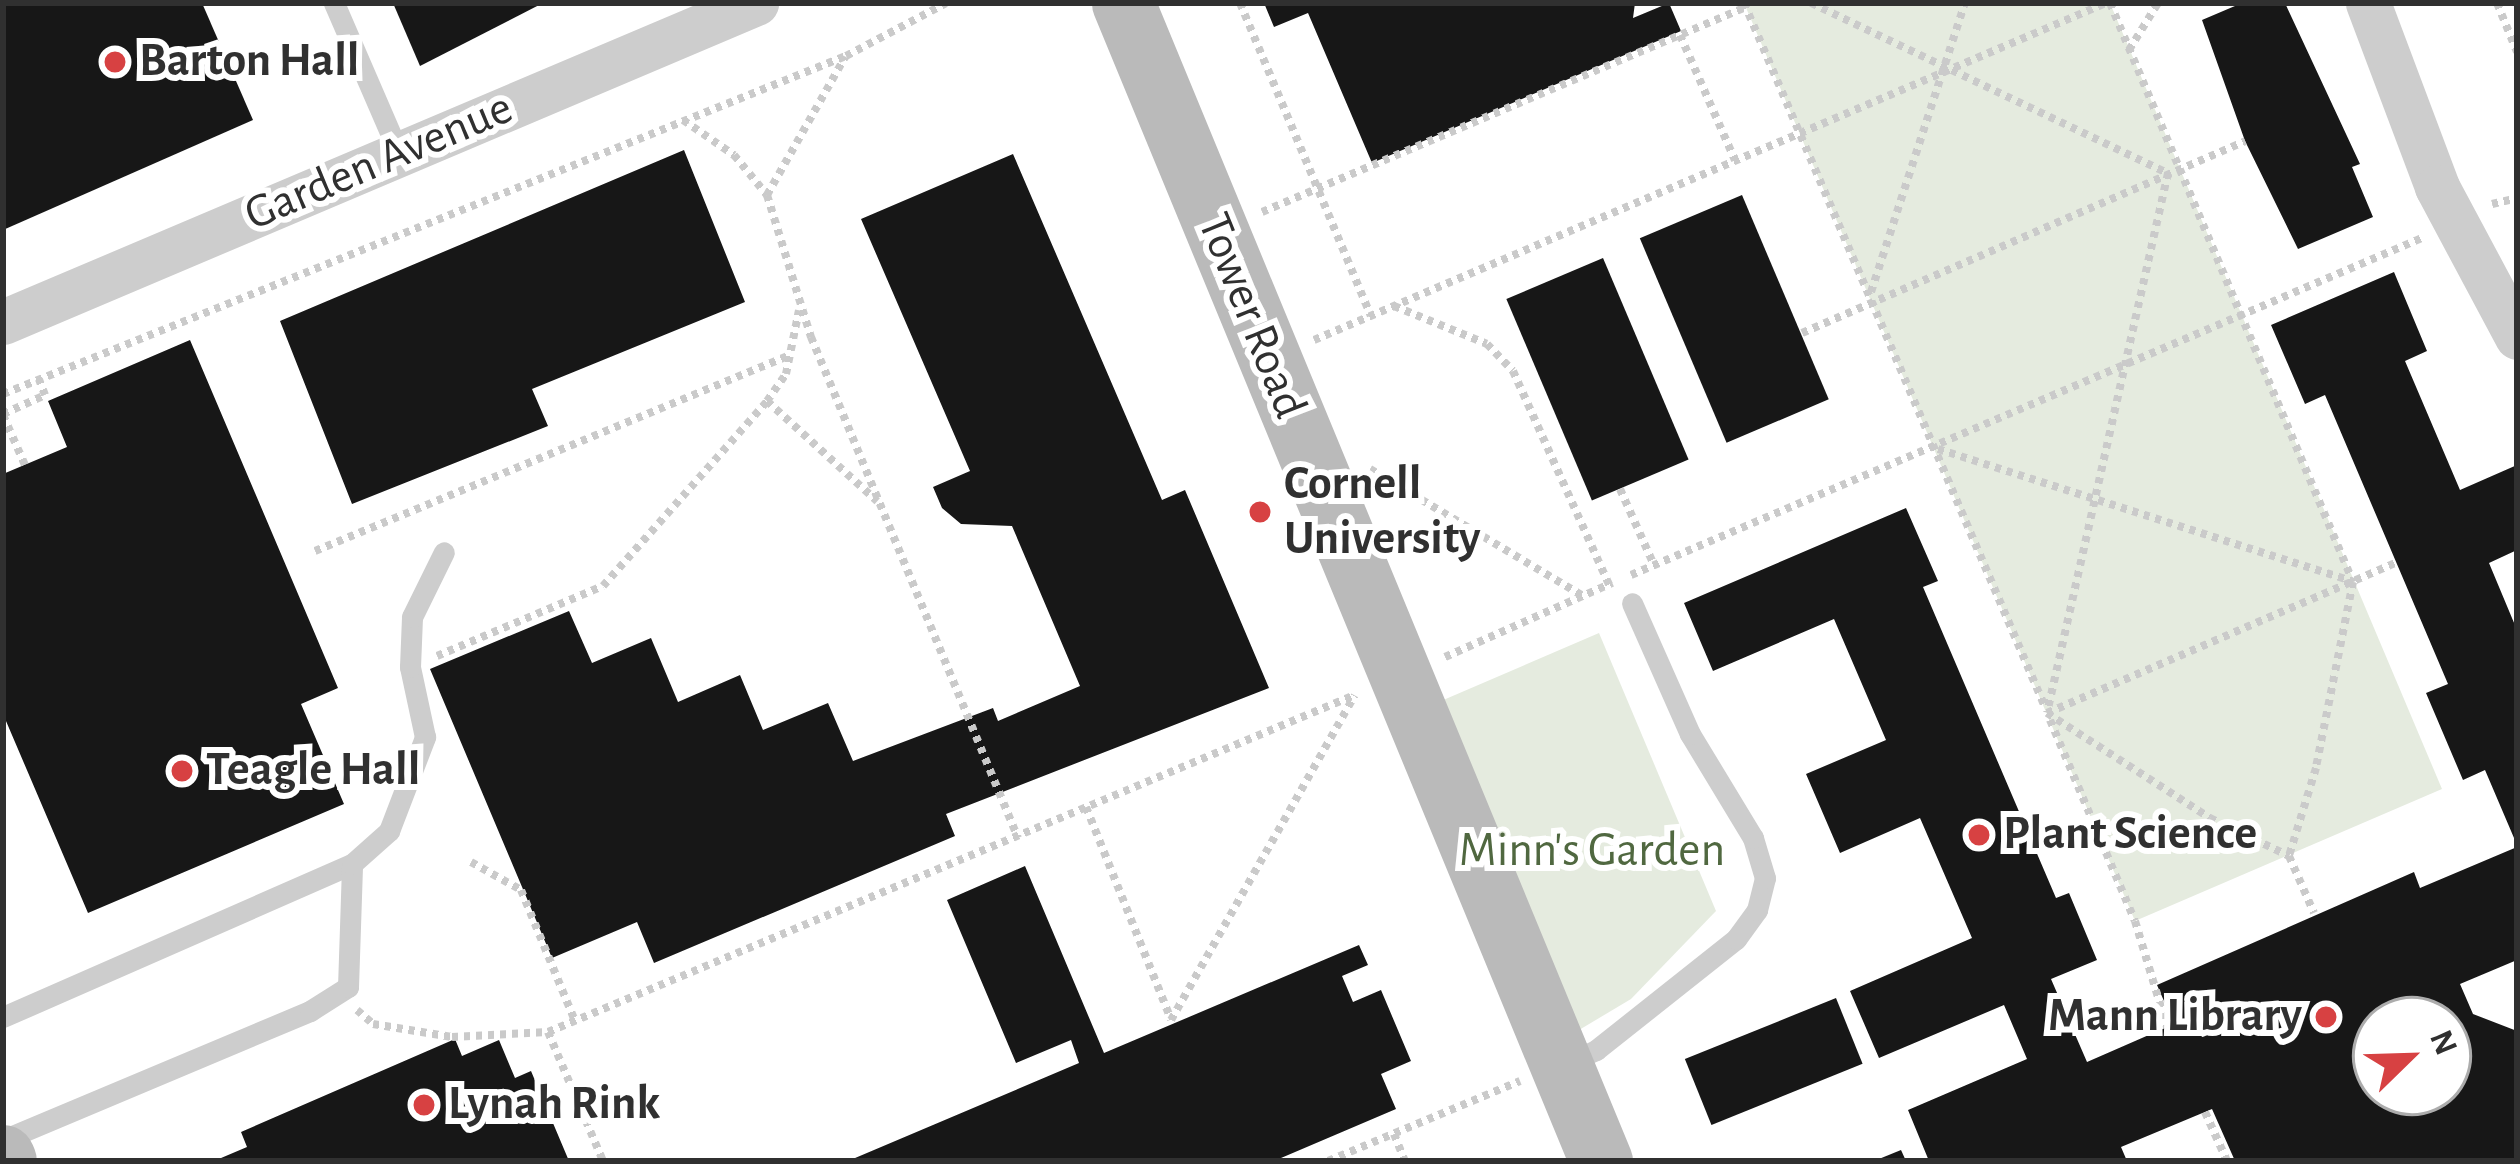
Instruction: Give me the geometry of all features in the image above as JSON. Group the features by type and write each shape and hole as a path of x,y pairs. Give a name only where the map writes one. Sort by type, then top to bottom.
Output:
{"street":[{"name":"Garden Avenue","path":"3,322 756,3"},
{"name":"Tower Road","path":"1123,3 1600,1161"},
{"path":"2368,3 2428,167 2517,338"}],"lane":[{"path":"334,3 399,154"},
{"path":"3,1018 352,864 389,831 425,736 410,668 412,617 444,552"},
{"path":"1561,1066 1596,1050 1736,939 1757,910 1765,878 1754,838 1690,734 1632,603"},
{"path":"3,1140 340,994 352,977 352,864"}],"path":[{"path":"3,394 846,56 946,3"},
{"path":"1240,3 1371,316"},
{"path":"1810,3 2168,173"},
{"path":"1872,299 1873,271 1948,69 1965,3"},
{"path":"1312,341 2108,3 2353,582 2316,768 2289,856 2314,914"},
{"path":"2129,50 2158,3"},
{"path":"2497,3 2517,52"},
{"path":"1262,212 1744,5 2135,920 2167,1027"},
{"path":"1680,35 1735,160"},
{"path":"767,195 846,56"},
{"path":"682,119 734,154 767,195 799,306 1018,838"},
{"path":"1802,333 2246,141"},
{"path":"2048,713 2091,501 2168,173"},
{"path":"1443,657 2241,316 2416,246 2434,221"},
{"path":"425,661 603,586 767,401 792,354 799,306"},
{"path":"1393,306 1487,344 1513,370 1607,585"},
{"path":"315,551 792,354"},
{"path":"25,464 3,414 45,395 39,379"},
{"path":"767,401 881,505"},
{"path":"1935,447 2353,582"},
{"path":"1364,465 1583,596"},
{"path":"1620,489 1654,565"},
{"path":"2048,713 2396,563"},
{"path":"373,1024 452,1037 548,1033 1018,838 1086,807 1355,695 1171,1020 1086,807"},
{"path":"2048,713 2210,818 2289,856"},
{"path":"470,862 521,890 575,1021"},
{"path":"548,1033 603,1161"},
{"path":"1328,1161 1561,1066"},
{"path":"2205,1112 2227,1161"},
{"path":"1394,1133 1406,1161"}],"green space":[{"path":"1744,3 2110,3 2442,789 2135,921"},
{"name":"Minn's Garden","path":"1599,633 1716,911 1631,999 1569,1036 1434,704"}],"building":[{"name":"Barton Hall","path":"3,3 202,3 253,120 3,230"},
{"path":"393,3 543,3 420,66"},
{"path":"1264,3 1635,3 1633,18 1669,3 1681,31 1372,163 1308,13 1274,27"},
{"path":"2242,3 2285,3 2360,164 2352,167 2373,217 2298,249 2245,141 2202,20"},
{"path":"684,150 745,302 532,389 548,426 352,504 280,321"},
{"path":"1013,154 1162,500 1185,490 1269,688 946,814 955,836 654,963 637,922 552,958 430,669 569,611 592,663 651,638 678,702 740,675 763,730 828,703 853,761 993,708 998,721 1080,686 1012,526 961,524 942,508 933,487 970,471 861,219"},
{"path":"1742,195 1829,399 1727,443 1640,238"},
{"path":"1603,258 1689,460 1592,501 1506,299"},
{"path":"2394,272 2427,351 2405,361 2460,490 2517,465 2517,550 2489,563 2517,630 2517,845 2485,770 2463,780 2426,693 2448,684 2325,395 2305,404 2271,325"},
{"name":"Teagle Hall","path":"190,340 338,688 301,704 344,804 88,913 3,714 3,474 67,447 48,401"},
{"name":"Plant Science","path":"1906,508 1938,581 1923,587 2056,898 2069,893 2097,960 2051,979 2087,1062 2174,1024 2157,985 2414,872 2420,888 2517,847 2517,960 2460,984 2465,996 2352,996 2352,1116 2472,1116 2472,1012 2517,1031 2517,1161 2235,1161 2212,1109 2121,1147 2127,1161 1929,1161 1908,1110 2027,1059 2004,1005 1879,1058 1850,991 1972,938 1920,818 1840,853 1806,774 1886,740 1834,619 1713,671 1684,603"},
{"path":"1025,866 1104,1053 1359,945 1368,965 1342,976 1353,1002 1381,990 1411,1061 1381,1074 1396,1109 1274,1161 848,1161 1079,1063 1071,1040 1016,1063 947,900"},
{"path":"1836,998 1863,1064 1711,1125 1685,1059"},
{"name":"Lynah Rink","path":"455,1039 462,1056 499,1040 515,1078 531,1071 569,1161 214,1161 247,1147 241,1132"},
{"path":"1901,1150 1906,1161 1874,1161"}],"place":[{"name":"Barton Hall","path":"115,62"},
{"name":"Cornell University","path":"1260,512"},
{"name":"Teagle Hall","path":"182,771"},
{"name":"Plant Science","path":"1979,835"},
{"name":"Mann Library","path":"2326,1017"},
{"name":"Lynah Rink","path":"424,1105"}]}
